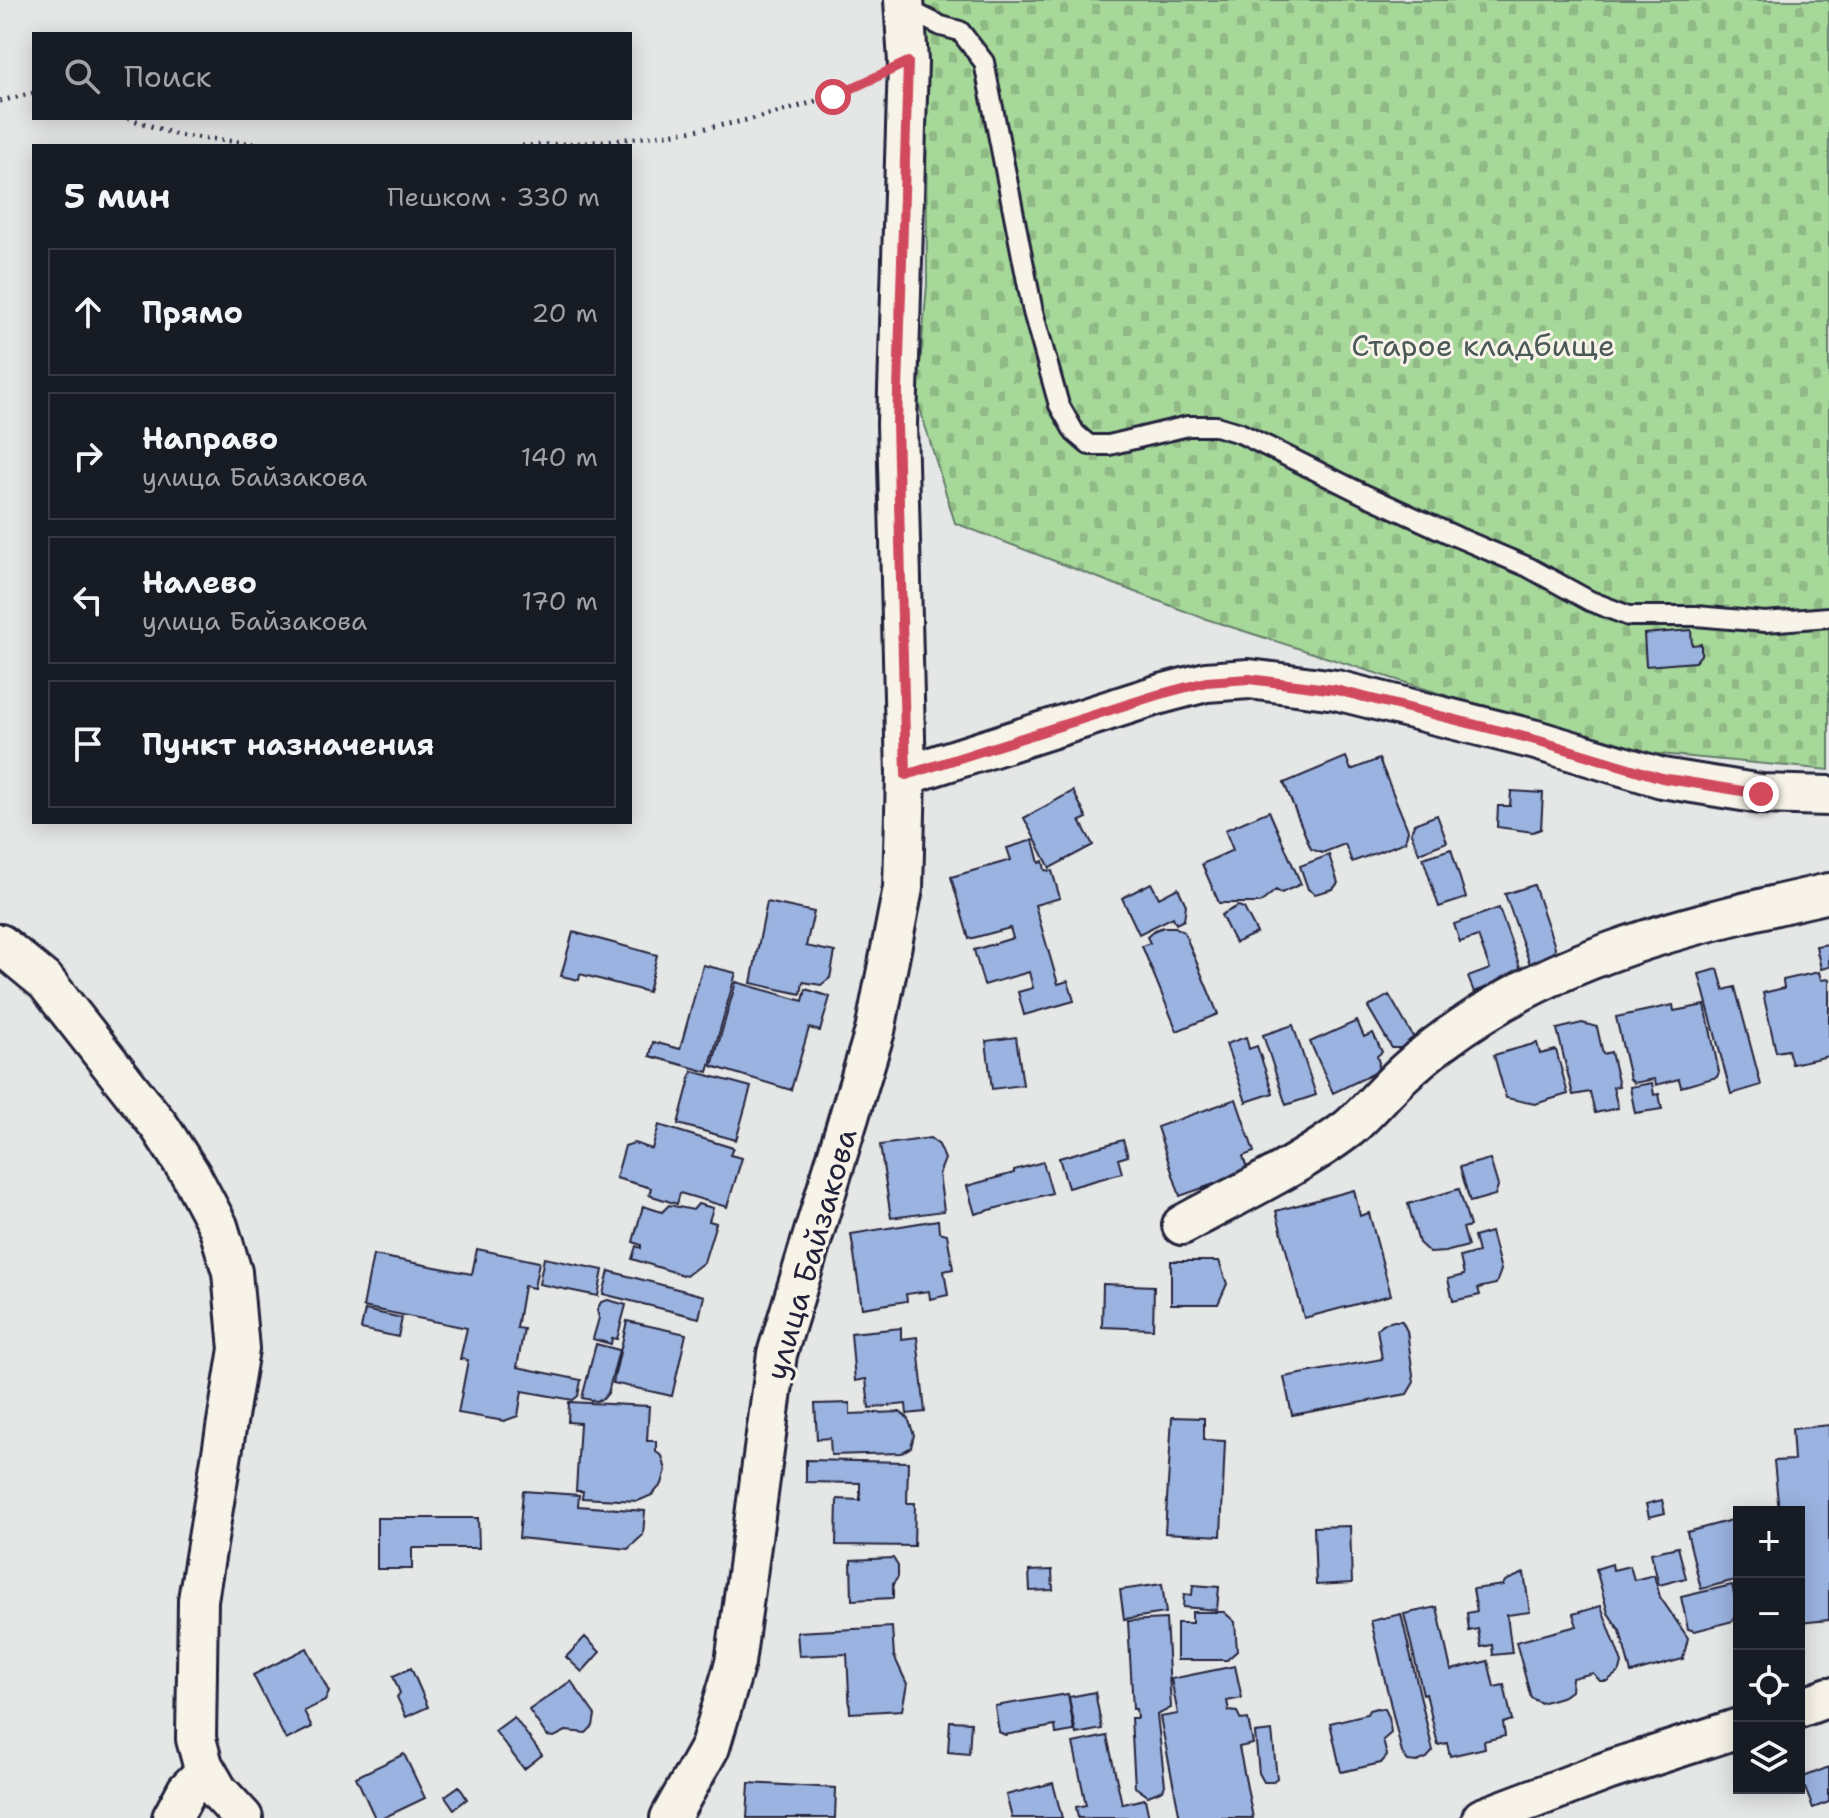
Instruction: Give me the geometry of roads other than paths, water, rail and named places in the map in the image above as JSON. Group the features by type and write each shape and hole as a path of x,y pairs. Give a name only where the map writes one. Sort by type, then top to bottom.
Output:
{"street":[{"name":"улица Байзакова","path":"670,1818 710,1747 735,1663 777,1354 875,1031 903,888 906,775 897,424 908,62 905,4"},
{"path":"906,775 1157,695 1206,682 1249,679 1336,690 1536,740 1662,778 1761,794 1829,796"},
{"path":"1182,1225 1313,1153 1351,1126 1404,1073 1440,1043 1526,989 1599,955 1715,919 1829,893"},
{"path":"0,944 46,982 160,1127 191,1175 218,1226 232,1272 239,1349 198,1600 196,1739 206,1771 218,1791 243,1818"},
{"path":"1805,1706 1829,1697"},
{"path":"1482,1818 1610,1770 1733,1730"},
{"path":"172,1818 187,1790 206,1771"}],"lane":[{"path":"905,4 941,26 960,31 984,62 1033,312 1059,405 1075,433 1089,445 1109,445 1188,426 1216,426 1240,433 1361,493 1528,567 1590,601 1629,616 1696,616 1765,622 1829,617"}],"park label":[{"name":"Старое кладбище","path":"1483,345"}]}
